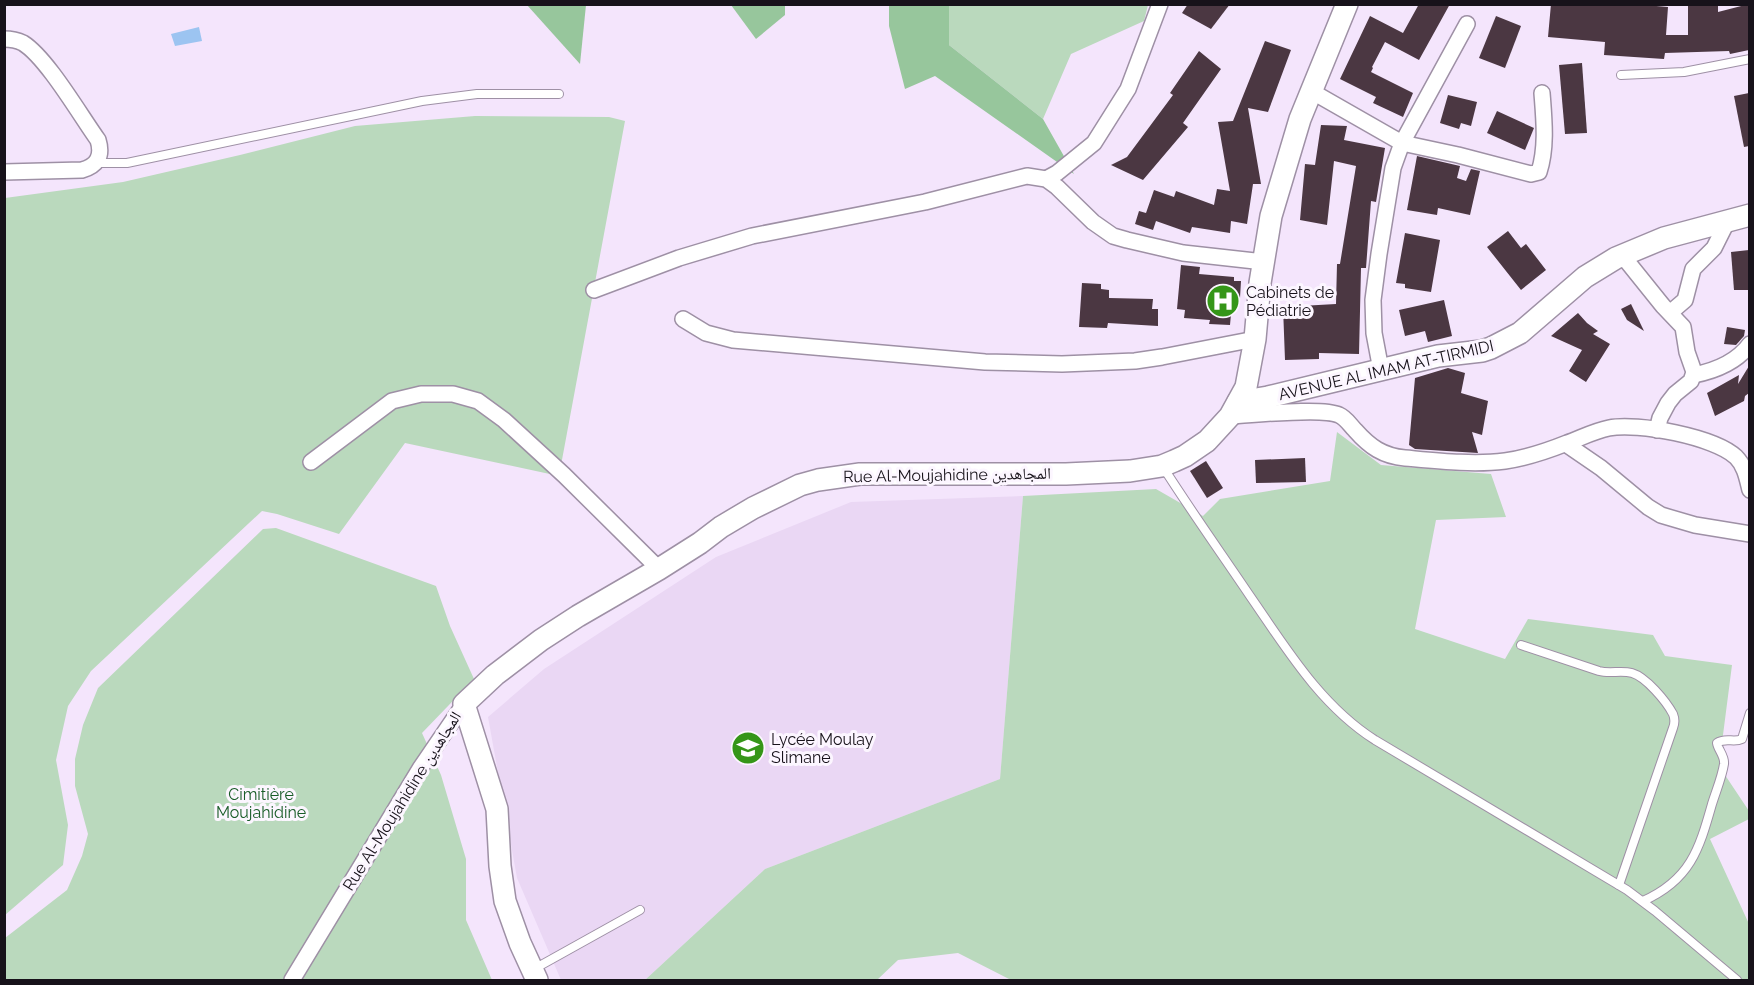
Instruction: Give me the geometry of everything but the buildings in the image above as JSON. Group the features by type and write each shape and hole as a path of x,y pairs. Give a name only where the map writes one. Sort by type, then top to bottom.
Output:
{"street":[{"path":"1046,179 1077,158 1100,133 1128,89 1160,4"},
{"name":"Rue Al-Moujahidine المجاهدين","path":"292,981 421,767 464,704 495,675 541,640 659,569 753,508 779,494 818,480 860,474 1111,473 1162,466 1185,456 1207,441 1234,409 1246,387 1255,339 1271,216 1300,119 1347,4"},
{"path":"1381,370 1373,320 1374,292 1394,168 1402,143 1467,24"},
{"path":"4,39 23,43 34,52 98,140 100,147 97,163 90,168 4,172"},
{"path":"1311,91 1402,143 1535,174 1539,172 1541,166 1544,145 1542,93"},
{"path":"594,290 679,258 752,236 925,202 1027,176 1046,179 1093,222 1113,236 1142,245 1183,253 1264,262"},
{"name":"AVENUE AL IMAM AT-TIRMIDI","path":"1234,409 1268,397 1381,370 1450,354 1482,351 1520,333 1585,277 1622,255 1664,238 1749,215"},
{"path":"1671,312 1685,300 1694,268 1714,248 1727,222"},
{"path":"1622,255 1683,327 1694,375 1691,381 1668,403 1657,430"},
{"path":"683,318 706,333 741,341 1012,364 1135,361 1188,354 1255,339"},
{"path":"1694,375 1713,371 1746,350 1749,344"},
{"path":"311,462 392,401 421,394 453,394 478,401 504,420 564,475 659,569"},
{"path":"1234,409 1332,412 1345,419 1366,443 1377,451 1390,456 1457,462 1497,462 1524,458 1595,432 1621,426 1657,430 1696,438 1728,451 1743,467 1749,490"},
{"path":"1566,444 1601,468 1655,512 1695,525 1749,534"},
{"path":"464,704 497,809 500,866 505,901 520,943 535,975"}],"lane":[{"path":"1621,75 1684,72 1749,59"},
{"path":"97,163 127,163 422,101 477,94 559,94"},
{"path":"1162,466 1284,645 1320,692 1353,726 1644,901 1737,981"},
{"path":"1521,645 1599,671 1630,672 1637,675 1653,688 1673,714 1675,721 1673,728 1618,885"},
{"path":"1644,901 1667,888 1692,862 1705,830 1724,762 1717,743 1726,740 1742,740 1749,713"},
{"path":"535,975 640,910"}],"shaded area":[{"name":"Lycée Moulay Slimane","path":"1023,496 1000,779 765,869 645,980 561,980 517,878 488,717 544,669 716,557 851,502"}],"green space":[{"path":"527,5 586,5 580,64"},
{"path":"731,5 785,5 785,15 756,39"},
{"path":"889,5 949,5 949,45 1043,119 1074,174 935,76 905,89 889,26"},
{"path":"949,5 1148,5 1144,21 1071,54 1043,119 949,45"},
{"path":"475,116 609,117 625,121 559,476 405,443 339,534 262,511 91,671 68,706 56,760 68,825 63,865 5,915 5,198 123,182 355,126"},
{"path":"1337,432 1381,465 1491,474 1506,517 1436,520 1415,629 1505,659 1528,619 1653,635 1665,656 1732,665 1719,766 1749,811 1749,819 1710,839 1749,924 1749,980 1011,980 958,953 898,960 877,980 645,980 765,869 1000,779 1023,496 1156,489 1203,516 1220,499 1330,481"},
{"name":"Cimitière Moujahidine","path":"276,528 436,586 450,626 474,679 422,733 441,775 466,859 466,920 492,980 5,980 5,938 67,890 82,856 88,834 75,786 75,759 83,725 98,688 263,529"}],"water":[{"path":"199,27 202,41 175,46 171,34"}],"place":[{"name":"Cabinets de Pédiatrie","path":"1223,301"},
{"name":"Lycée Moulay Slimane","path":"748,748"}]}
